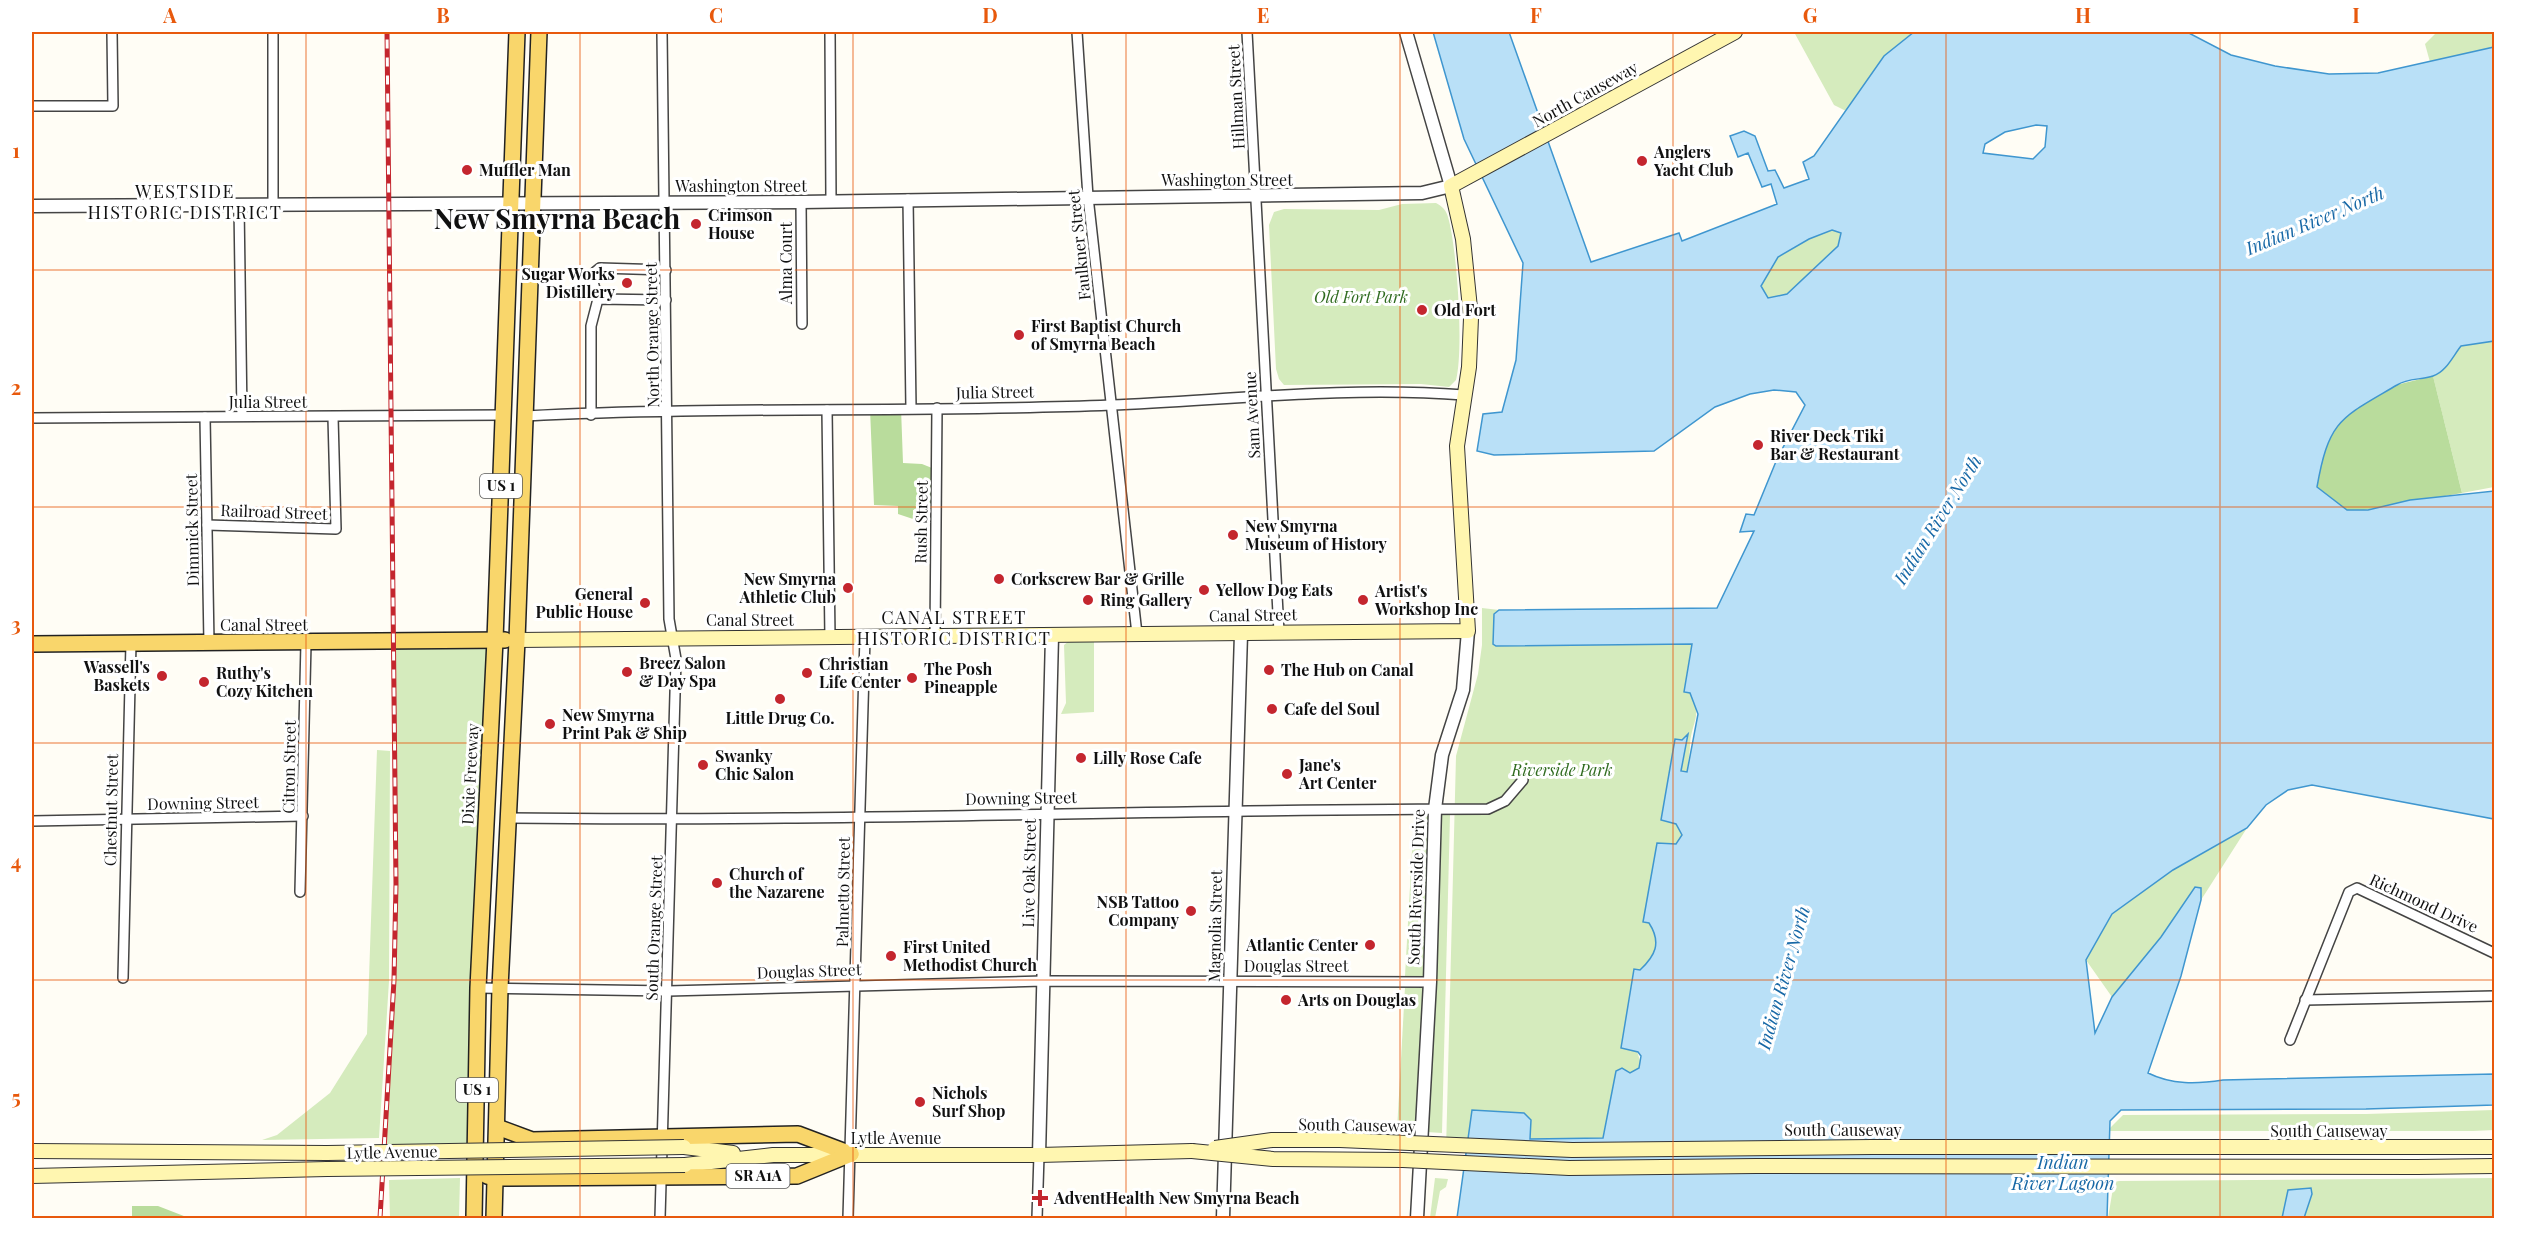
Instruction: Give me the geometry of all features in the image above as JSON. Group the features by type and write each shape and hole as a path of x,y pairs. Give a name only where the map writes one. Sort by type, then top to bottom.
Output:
{"main road":[{"name":"US 1","path":"512,203 517,32"},
{"name":"US 1","path":"494,1218 500,988 517,640 539,32"},
{"name":"North Causeway","path":"1450,186 1735,32"},
{"path":"1450,186 1463,239 1471,318 1471,344 1457,446 1468,631"},
{"name":"Dixie Freeway","path":"474,1218 478,987 495,640 512,203"},
{"path":"506,351 516,402 526,416"},
{"path":"503,415 513,429 524,466"},
{"name":"Canal Street","path":"32,644 1468,631"},
{"name":"SR A1A","path":"497,1127 532,1140 798,1134 851,1154"},
{"path":"475,1167 496,1150 511,1143 532,1140"},
{"name":"South Causeway","path":"1039,1155 1192,1151 1272,1140 1328,1140 1572,1150 1759,1147 2494,1147"},
{"name":"Lytle Avenue","path":"32,1151 327,1153 684,1147 753,1156"},
{"name":"South Causeway","path":"1192,1151 1273,1159 1403,1160 1569,1168 2494,1166"},
{"name":"SR A1A","path":"475,1167 495,1178 797,1176 851,1154"},
{"name":"Lytle Avenue","path":"32,1176 327,1169 685,1165 753,1156 1039,1155"}],"street":[{"path":"32,106 113,106 112,32"},
{"path":"273,32 273,204"},
{"name":"North Orange Street","path":"662,32 669,619 672,639"},
{"path":"830,32 831,201"},
{"name":"Faulkner Street","path":"1077,32 1088,197 1137,634"},
{"name":"Hillman Street","path":"1247,32 1256,197"},
{"path":"1406,32 1450,186"},
{"name":"Washington Street","path":"32,206 1256,197 1422,193 1450,186"},
{"name":"Sam Avenue","path":"1256,197 1279,632"},
{"path":"908,199 911,408"},
{"name":"Alma Court","path":"801,202 802,324"},
{"path":"239,204 242,416"},
{"path":"591,415 591,326 598,299 593,282 595,272 600,268 666,270"},
{"path":"598,299 666,300"},
{"name":"Julia Street","path":"526,416 1111,405 1266,395 1419,392 1464,395"},
{"name":"Rush Street","path":"935,636 937,408"},
{"path":"827,410 830,638"},
{"name":"Julia Street","path":"32,417 503,415"},
{"name":"Dimmick Street","path":"206,417 209,643"},
{"name":"Railroad Street","path":"207,525 336,529 333,417"},
{"name":"South Riverside Drive","path":"1417,1218 1430,982 1435,809 1442,755 1462,690 1468,631"},
{"name":"Magnolia Street","path":"1223,1218 1241,634"},
{"name":"Live Oak Street","path":"1038,1218 1052,636"},
{"name":"Palmetto Street","path":"848,1218 865,637"},
{"name":"South Orange Street","path":"660,1218 673,818 676,658 672,639"},
{"name":"Chestnut Street","path":"123,978 131,643"},
{"name":"Citron Street","path":"300,892 306,643"},
{"name":"Downing Street","path":"508,818 1488,808 1505,801 1523,780"},
{"name":"Downing Street","path":"32,821 303,816"},
{"name":"Richmond Drive","path":"2290,1041 2349,892 2357,888 2494,953"},
{"name":"Douglas Street","path":"478,987 668,990 1044,981 1430,982"},
{"path":"2305,1000 2494,996"}],"green space":[{"path":"1794,32 1914,32 1884,56 1848,112 1834,105"},
{"path":"2494,32 2494,47 2430,62 2425,44 2435,34"},
{"name":"Old Fort Park","path":"1436,203 1444,208 1447,215 1454,251 1459,323 1456,380 1449,387 1421,384 1284,385 1276,369 1269,225 1274,212 1284,209 1379,210 1402,204"},
{"path":"1832,230 1841,233 1838,246 1787,294 1768,299 1761,286 1778,257 1809,239"},
{"path":"2494,341 2494,487 2462,493 2433,376 2443,370 2461,346"},
{"path":"2433,376 2462,493 2358,511 2347,510 2317,487 2322,457 2336,426 2362,404 2396,385"},
{"path":"901,408 903,463 922,464 937,470 936,508 913,510 913,519 898,514 898,506 874,505 870,409"},
{"name":"Riverside Park","path":"1482,608 1499,610 1494,614 1496,646 1692,644 1684,691 1690,693 1694,701 1696,718 1691,736 1687,772 1681,771 1688,735 1682,740 1675,739 1661,820 1676,824 1682,835 1676,844 1658,843 1644,922 1649,923 1657,943 1651,959 1641,970 1634,970 1621,1047 1637,1051 1641,1064 1636,1072 1626,1072 1621,1068 1616,1071 1598,1162 1446,1151 1456,756 1478,674 1482,645"},
{"path":"1094,638 1094,712 1061,714 1066,703 1064,645 1070,640"},
{"path":"495,640 475,1148 383,1152 394,980 396,884 394,642"},
{"path":"377,750 390,751 389,981 379,1138 262,1140 277,1135 330,1093 367,1034"},
{"path":"1414,815 1429,815 1424,976 1405,976"},
{"path":"1440,815 1450,815 1442,1133 1427,1132"},
{"path":"2247,828 2201,900 2201,889 2195,887 2161,937 2112,997 2086,960 2112,914 2173,870"},
{"path":"1405,988 1424,988 1416,1131 1397,1130"},
{"path":"2494,1110 2494,1130 2107,1131 2123,1115 2366,1114"},
{"path":"460,1178 459,1218 390,1218 389,1180"},
{"path":"1435,1178 1448,1179 1446,1187 1440,1191 1435,1218 1430,1218"},
{"path":"2494,1178 2494,1218 2304,1218 2312,1194 2288,1190 2282,1218 2108,1218 2114,1182 2119,1181"},
{"path":"132,1206 158,1206 189,1218 132,1218"}],"water":[{"path":"1433,32 1509,32 1591,262 1679,233 1682,241 1777,204 1771,184 1762,187 1748,153 1738,157 1730,136 1744,131 1755,136 1768,171 1775,170 1784,188 1809,179 1803,162 1814,156 1884,56 1914,32 2187,32 2231,55 2275,66 2329,74 2378,73 2494,47 2494,341 2461,346 2438,374 2401,383 2350,414 2340,423 2327,447 2317,487 2347,510 2368,510 2410,500 2494,491 2494,819 2312,785 2288,790 2266,805 2247,828 2173,870 2112,914 2086,960 2095,1033 2112,997 2161,937 2195,887 2201,888 2201,900 2181,976 2148,1073 2175,1082 2194,1083 2223,1080 2494,1074 2494,1105 2366,1109 2121,1110 2110,1121 2107,1218 1457,1218 1472,1110 1524,1113 1531,1120 1530,1139 1603,1138 1616,1071 1622,1068 1630,1073 1639,1068 1641,1056 1638,1052 1621,1048 1634,969 1640,970 1650,960 1655,949 1653,930 1649,923 1643,922 1657,843 1676,844 1682,835 1676,824 1661,820 1675,739 1682,740 1688,734 1681,771 1687,772 1698,714 1690,693 1684,692 1692,644 1496,646 1493,644 1494,614 1499,610 1717,608 1754,531 1740,532 1746,514 1754,515 1777,459 1805,405 1796,392 1774,390 1750,394 1715,407 1654,451 1494,455 1477,451 1483,414 1502,412 1516,360 1523,263 1464,139","holes":["2036,125 2047,126 2045,147 2033,159 1983,153 1985,144 2005,132","1832,230 1841,233 1838,246 1787,294 1768,298 1761,286 1778,257 1809,239"]},
{"path":"2311,1188 2312,1194 2304,1218 2282,1218 2288,1190"}],"railway":[{"path":"380,1218 394,980 396,884 387,32"}],"place":[{"name":"Anglers Yacht Club","path":"1642,161"},
{"name":"Muffler Man","path":"467,170"},
{"name":"Crimson House","path":"696,224"},
{"name":"Sugar Works Distillery","path":"627,283"},
{"name":"Old Fort","path":"1422,310"},
{"name":"First Baptist Church of Smyrna Beach","path":"1019,335"},
{"name":"River Deck Tiki Bar & Restaurant","path":"1758,445"},
{"name":"New Smyrna Museum of History","path":"1233,535"},
{"name":"Corkscrew Bar & Grille","path":"999,579"},
{"name":"New Smyrna Athletic Club","path":"848,588"},
{"name":"Yellow Dog Eats","path":"1204,590"},
{"name":"Ring Gallery","path":"1088,600"},
{"name":"Artist's Workshop Inc","path":"1363,600"},
{"name":"General Public House","path":"645,603"},
{"name":"The Hub on Canal","path":"1269,670"},
{"name":"Breez Salon & Day Spa","path":"627,672"},
{"name":"Christian Life Center","path":"807,673"},
{"name":"Wassell's Baskets","path":"162,676"},
{"name":"The Posh Pineapple","path":"912,678"},
{"name":"Ruthy's Cozy Kitchen","path":"204,682"},
{"name":"Little Drug Co.","path":"780,699"},
{"name":"Cafe del Soul","path":"1272,709"},
{"name":"New Smyrna Print Pak & Ship","path":"550,724"},
{"name":"Lilly Rose Cafe","path":"1081,758"},
{"name":"Swanky Chic Salon","path":"703,765"},
{"name":"Jane's Art Center","path":"1287,774"},
{"name":"Church of the Nazarene","path":"717,883"},
{"name":"NSB Tattoo Company","path":"1191,911"},
{"name":"Atlantic Center","path":"1370,945"},
{"name":"First United Methodist Church","path":"891,956"},
{"name":"Arts on Douglas","path":"1286,1000"},
{"name":"Nichols Surf Shop","path":"920,1102"},
{"name":"AdventHealth New Smyrna Beach","path":"1040,1198"}],"district":[{"name":"WESTSIDE HISTORIC DISTRICT","path":"185,202"},
{"name":"New Smyrna Beach","path":"557,219"},
{"name":"CANAL STREET HISTORIC DISTRICT","path":"954,628"}],"water label":[{"name":"Indian River North","path":"2315,221"},
{"name":"Indian River North","path":"1938,520"},
{"name":"Indian River North","path":"1784,978"},
{"name":"Indian River Lagoon","path":"2063,1173"}]}
